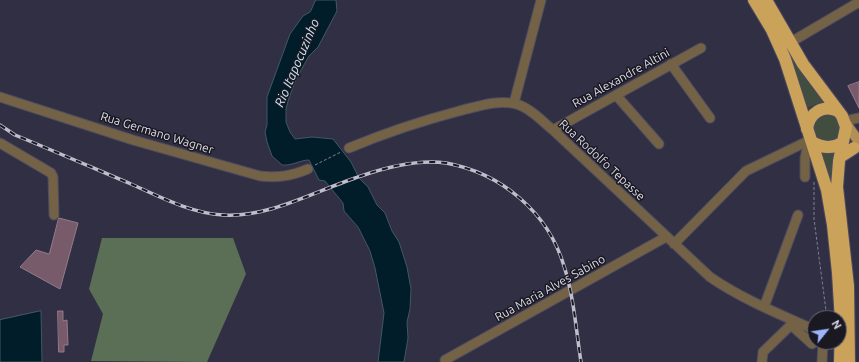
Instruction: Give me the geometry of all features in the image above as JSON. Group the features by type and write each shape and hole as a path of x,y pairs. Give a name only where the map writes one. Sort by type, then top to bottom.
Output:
{"highway":[{"path":"754,0 772,30 785,59 826,190 834,232 840,297 840,362"},
{"path":"766,0 809,73 843,118 847,131 840,157 837,187 848,286 849,362"},
{"path":"810,138 811,117 820,110 832,109 843,118"},
{"path":"810,138 826,148 837,146 843,142"},
{"path":"840,157 857,148"}],"main road":[{"path":"843,118 857,148"},
{"path":"843,142 857,148"}],"street":[{"path":"349,148 411,124 479,106 502,102 514,103 541,0"},
{"path":"791,42 859,2"},
{"name":"Rua Alexandre Altini","path":"553,130 701,48"},
{"path":"671,64 710,118"},
{"path":"616,95 659,144"},
{"name":"Rua Germano Wagner","path":"2,100 27,106 133,140 260,176 278,178 308,169"},
{"name":"Rua Rodolfo Tepasse","path":"514,103 528,110 553,130 710,277 793,323 807,327"},
{"path":"843,118 859,118"},
{"path":"805,177 805,158 810,138"},
{"path":"674,244 746,171 810,138"},
{"path":"0,143 51,173 53,177 54,215"},
{"path":"764,307 798,215"},
{"name":"Rua Maria Alves Sabino","path":"445,360 666,237"},
{"path":"762,362 763,352 793,323 807,338"},
{"path":"822,362 823,350"}],"path":[{"path":"308,169 349,148"},
{"path":"814,180 814,219 826,310"}],"green space":[{"path":"790,51 826,103 816,104 803,111"},
{"path":"827,114 837,118 841,128 837,138 827,142 817,138 813,128 817,118"},
{"path":"837,148 835,197 819,149"},
{"path":"102,238 233,238 246,274 207,362 91,361 103,314 89,289"}],"water":[{"name":"Rio Itapocuzinho","path":"316,0 336,0 337,11 318,47 309,56 296,79 286,109 286,122 295,139 312,137 333,139 351,162 359,178 368,187 377,205 385,213 392,231 399,242 407,267 411,289 410,309 407,322 408,338 404,362 378,362 384,313 370,251 358,227 344,211 343,203 325,181 319,180 309,160 289,165 282,165 272,156 267,142 265,132 267,125 267,97 290,34 303,16 310,12"},
{"path":"41,311 42,362 0,362 0,320"}],"building":[{"path":"859,82 859,108 848,86"},
{"path":"59,218 78,223 60,289 20,267 36,250 49,254"},
{"path":"58,311 63,311 63,321 67,320 68,345 64,345 64,352 59,352"}],"railway":[{"path":"0,125 15,135 164,199 187,208 211,214 241,215 276,208 371,173 414,163 446,163 466,168 485,176 520,198 534,212 547,229 557,246 564,266 570,290 581,362"}]}
